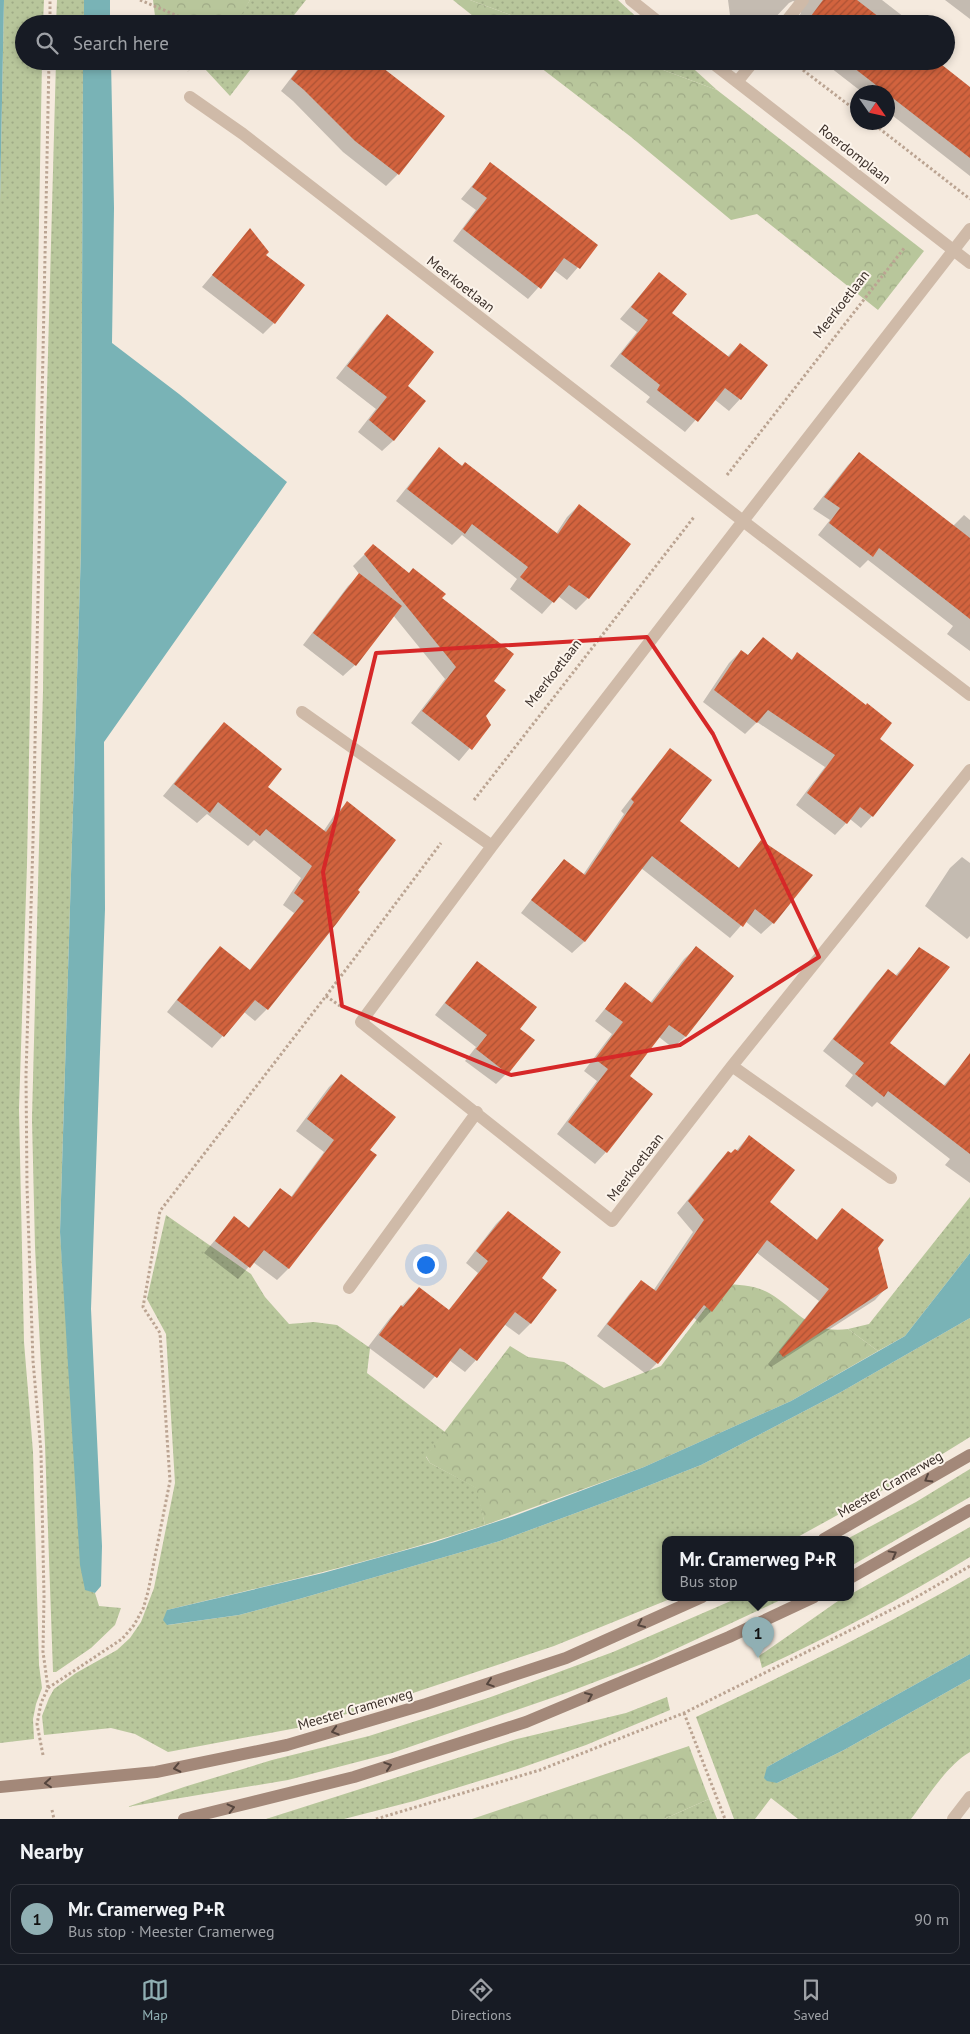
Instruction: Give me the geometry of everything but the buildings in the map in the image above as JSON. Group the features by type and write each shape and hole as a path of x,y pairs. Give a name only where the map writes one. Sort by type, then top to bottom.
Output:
{"main road":[{"name":"Meester Cramerweg","path":"829,1536 970,1455"},
{"path":"854,1576 970,1510"},
{"name":"Meester Cramerweg","path":"0,1787 156,1772 287,1745 426,1704 566,1658 693,1601"},
{"path":"184,1819 354,1777 526,1722 729,1637 806,1601"}],"street":[{"path":"631,0 650,15"},
{"path":"791,15 803,0"},
{"name":"Roerdomplaan","path":"722,70 970,264"},
{"path":"738,82 747,70"},
{"name":"Meerkoetlaan","path":"190,97 250,140 970,695"},
{"path":"361,1022 492,846 970,229"},
{"path":"302,712 492,846"},
{"name":"Meerkoetlaan","path":"361,1022 477,1112 612,1221 732,1066 970,770"},
{"path":"732,1066 891,1178"},
{"path":"349,1288 477,1112"},
{"path":"953,1819 970,1798"}],"path":[{"path":"50,0 50,15"},
{"path":"140,0 176,15"},
{"path":"44,1762 37,1724 41,1703 48,1688 43,1652 44,1596 41,1452 33,1361 26,1186 26,1075 33,840 49,70"},
{"path":"803,70 850,106"},
{"path":"881,130 970,199"},
{"name":"Meerkoetlaan","path":"48,1688 122,1639 143,1609 148,1592 170,1481 160,1333 143,1307 160,1211 457,822 921,225"},
{"path":"326,996 361,1022"},
{"path":"376,1819 540,1770 684,1713 916,1598 970,1566"},
{"path":"684,1713 725,1819"},
{"path":"52,1810 54,1819"}],"highlighted area":[{"path":"647,637 713,734 819,957 680,1045 511,1075 342,1006 323,872 376,653"}],"green space":[{"path":"4,0 44,0 43,15 15,15 15,70 42,70 27,864 19,1109 24,1342 33,1452 39,1665 42,1688 33,1719 34,1739 0,1743 0,202"},
{"path":"57,0 84,0 84,15 56,15"},
{"path":"153,0 250,0 241,15 155,15"},
{"path":"250,0 306,0 294,15 240,15"},
{"path":"453,0 470,0 511,15 472,15"},
{"path":"470,0 618,0 634,15 511,15"},
{"path":"56,70 83,70 81,549 60,1232 85,1589 95,1593 99,1606 121,1608 115,1625 91,1648 56,1672 53,1672 45,1445 35,1247 32,1119 43,691 46,427"},
{"path":"206,70 250,70 230,96"},
{"path":"544,70 663,70 717,90 924,251 878,310 757,214 731,220 631,137"},
{"path":"663,70 695,70 717,90"},
{"path":"970,1197 970,1253 905,1336 878,1351 848,1329 869,1324"},
{"path":"166,1215 251,1274 265,1297 289,1324 314,1322 337,1325 370,1348 367,1373 445,1432 426,1457 430,1463 477,1488 485,1525 367,1560 167,1610 168,1625 239,1615 299,1599 500,1541 622,1496 701,1465 841,1392 970,1318 970,1437 894,1484 799,1536 662,1536 662,1601 665,1601 554,1646 374,1706 302,1727 168,1752 135,1734 111,1728 44,1735 42,1716 54,1689 76,1673 117,1650 130,1638 141,1622 154,1588 175,1483 166,1334 147,1299"},
{"path":"724,1284 764,1290 814,1325 835,1330 848,1329 878,1351 791,1401 644,1467 485,1525 476,1488 430,1463 426,1456 510,1346 528,1357 564,1362 604,1388 661,1366"},
{"path":"970,1469 970,1497 854,1564 853,1536 916,1502"},
{"path":"970,1527 970,1557 868,1615 762,1668 759,1656 838,1601 854,1601 854,1592"},
{"path":"970,1577 970,1654 767,1767 777,1783 844,1750 970,1679 970,1752 945,1773 911,1819 798,1819 771,1798 755,1819 734,1819 696,1717 834,1650"},
{"path":"731,1601 778,1601 652,1660 566,1693 392,1753 288,1780 127,1807 272,1760 369,1736 488,1698 613,1652"},
{"path":"667,1697 670,1710 586,1745 518,1769 414,1801 344,1819 266,1819 517,1739 626,1713"},
{"path":"689,1746 709,1799 664,1819 472,1819"},
{"path":"709,1799 717,1819 664,1819"}],"water":[{"path":"0,0 4,0 0,202"},
{"path":"84,0 110,0 110,15 84,15"},
{"path":"83,70 111,70 114,208 112,343 179,394 287,482 104,742 105,909 91,1309 102,1546 101,1586 95,1593 85,1590 80,1565 60,1232 81,549"},
{"path":"970,1253 970,1318 841,1392 701,1465 500,1541 299,1599 239,1615 167,1625 163,1620 167,1610 323,1573 435,1542 514,1516 644,1467 791,1401 905,1336"},
{"path":"970,1654 970,1679 844,1750 777,1783 767,1781 764,1778 767,1767"}],"place":[{"name":"Mr. Cramerweg P+R","path":"758,1658"}]}
